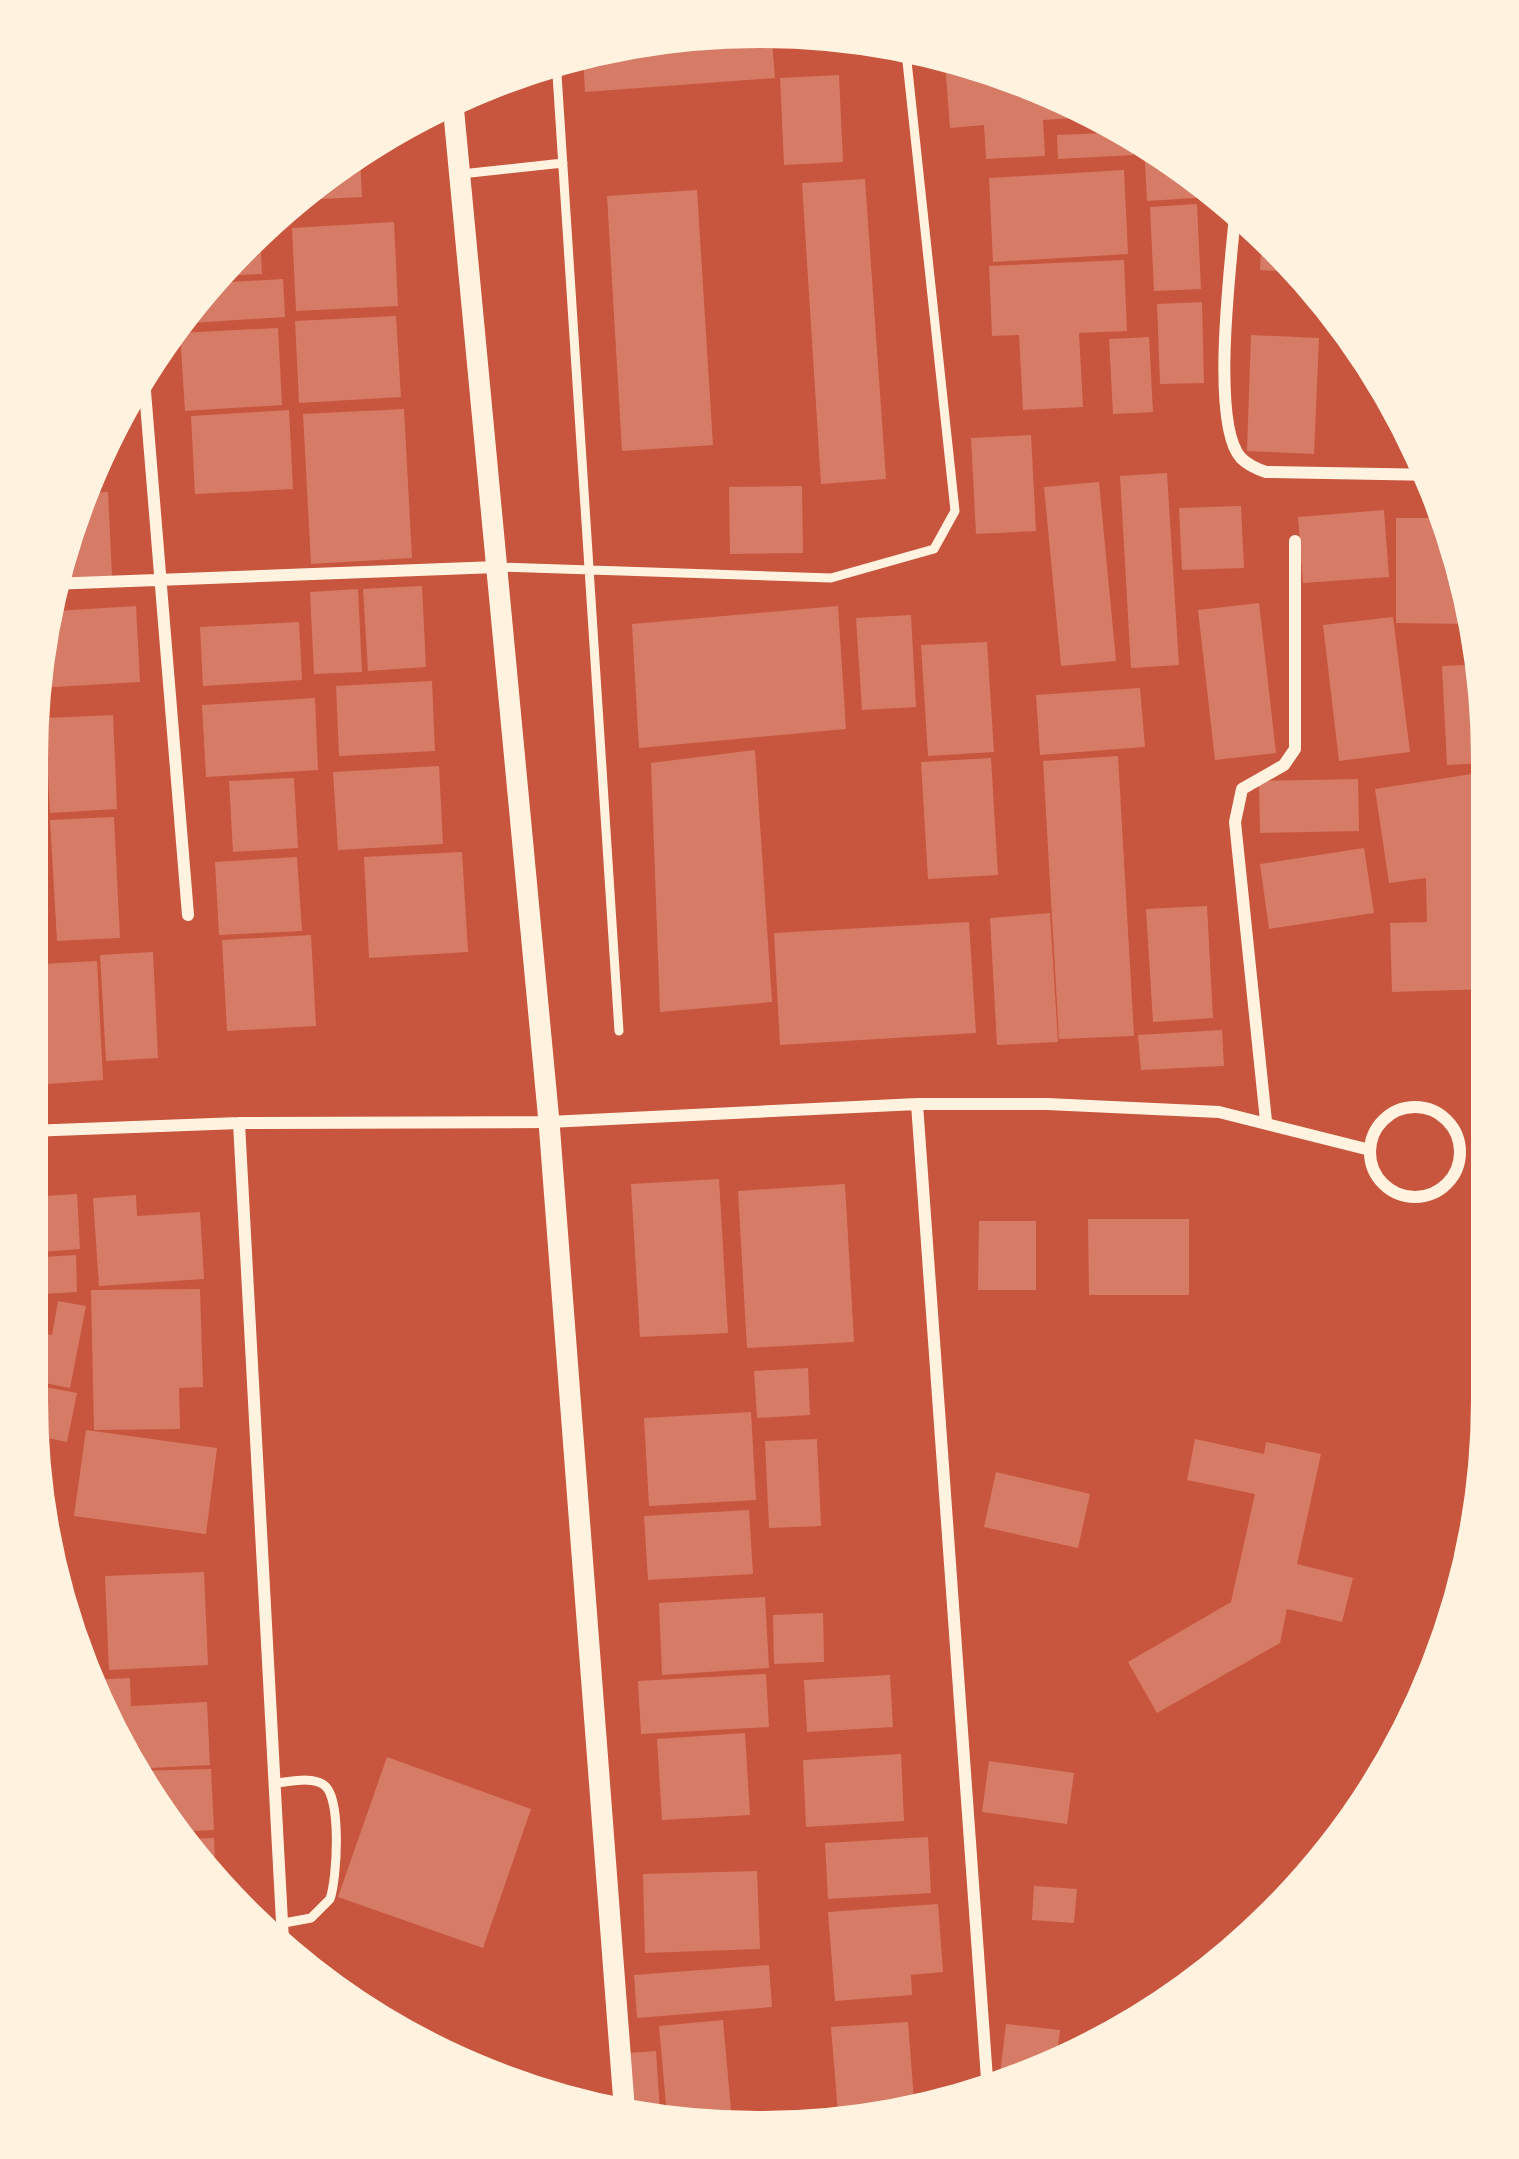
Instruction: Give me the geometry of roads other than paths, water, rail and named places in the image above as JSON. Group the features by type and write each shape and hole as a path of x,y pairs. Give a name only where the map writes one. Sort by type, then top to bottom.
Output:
{"street":[{"path":"454,114 549,1122 624,2101"},
{"path":"1234,225 1224,351 1230,436 1241,458 1266,472 1415,475"},
{"path":"145,396 188,915"},
{"path":"1266,1121 1235,822 1242,789 1284,765 1295,749 1294,541"},
{"path":"67,583 497,567"},
{"path":"917,1105 987,2077"},
{"path":"45,1130 239,1123 549,1122 917,1105 1136,1106 1219,1112 1370,1150"},
{"path":"1409,1106 1425,1107 1451,1124 1461,1154 1449,1184 1421,1198 1405,1197 1379,1180 1371,1166 1370,1150 1382,1121 1409,1106"},
{"path":"239,1123 284,1933"}],"lane":[{"path":"497,567 830,578 934,549 955,512 907,61"},
{"path":"557,75 619,1031"},
{"path":"459,175 563,163"},
{"path":"276,1783 320,1783 327,1786 336,1807 330,1899 320,1913 284,1924"}]}
